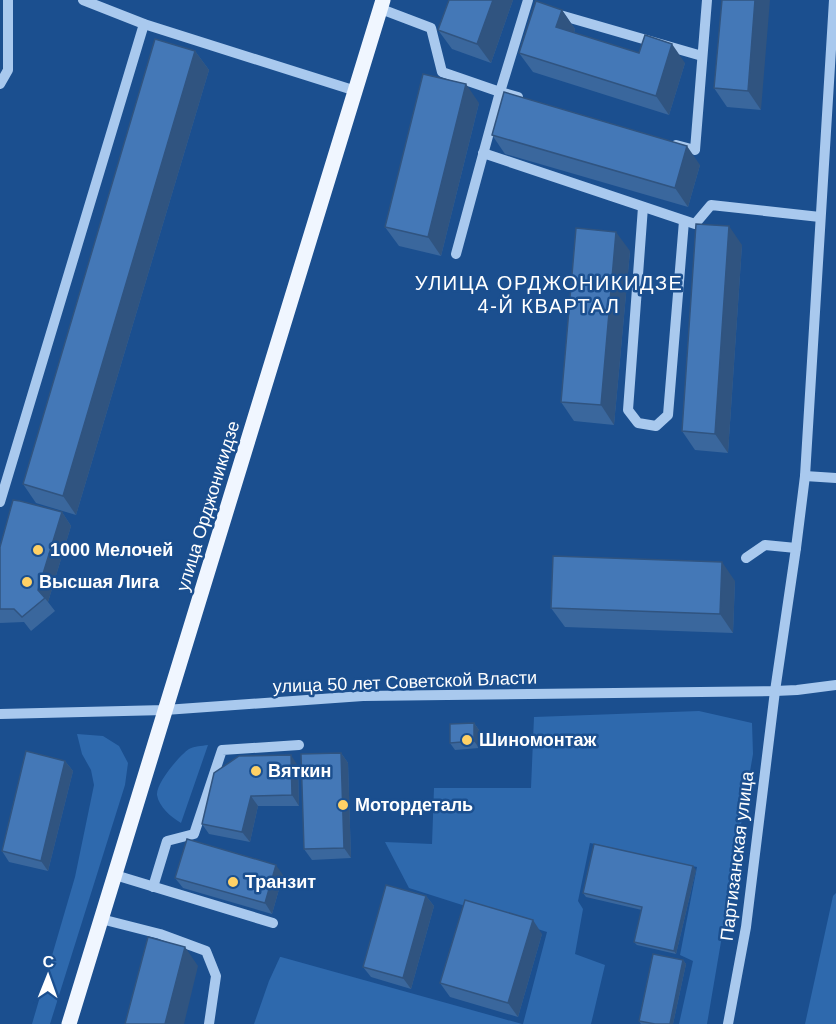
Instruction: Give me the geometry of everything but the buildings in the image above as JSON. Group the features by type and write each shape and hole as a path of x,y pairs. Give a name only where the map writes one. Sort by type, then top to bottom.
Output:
{"main road":[{"name":"улица Орджоникидзе","path":"69,1024 382,4"}],"street":[{"path":"0,84 8,70 8,0"},
{"path":"83,0 144,24 356,91"},
{"path":"660,140 695,150 707,0"},
{"name":"Партизанская улица","path":"728,1024 746,927 775,691 805,476 834,0"},
{"path":"456,254 527,3 702,56"},
{"path":"382,4 431,28 442,72 523,99"},
{"path":"0,502 144,24"},
{"path":"483,153 695,224 711,206 820,217"},
{"path":"824,166 836,167"},
{"path":"643,207 628,410 639,423 656,426 668,415 684,220"},
{"path":"805,476 836,478"},
{"path":"746,558 765,545 796,548"},
{"name":"улица 50 лет Советской Власти","path":"0,714 165,710 363,696 775,691 836,685"},
{"path":"153,887 167,842 194,834 222,750 299,745"},
{"path":"115,875 273,923"},
{"path":"100,919 160,934 206,951 216,976 209,1024"}],"shaded area":[{"path":"699,711 752,723 753,754 707,1024 679,1024 693,961 680,955 697,867 590,843 578,901 583,909 575,954 605,965 591,1024 523,1024 547,932 409,888 385,842 432,844 434,788 531,788 534,717"},
{"path":"77,734 103,736 119,746 128,763 125,785 50,1024 32,1024 75,877 94,785 91,770 82,754"},
{"path":"208,745 181,823 163,808 158,799 160,784 185,752 194,747"},
{"path":"836,893 836,1024 805,1024 833,896"},
{"path":"280,957 522,1024 254,1024"}],"place":[{"name":"1000 Мелочей","path":"38,550"},
{"name":"Высшая Лига","path":"27,582"},
{"name":"Шиномонтаж","path":"467,740"},
{"name":"Вяткин","path":"256,771"},
{"name":"Мотордеталь","path":"343,805"},
{"name":"Транзит","path":"233,882"}],"district":[{"name":"УЛИЦА ОРДЖОНИКИДЗЕ 4-Й КВАРТАЛ","path":"549,294"}]}
